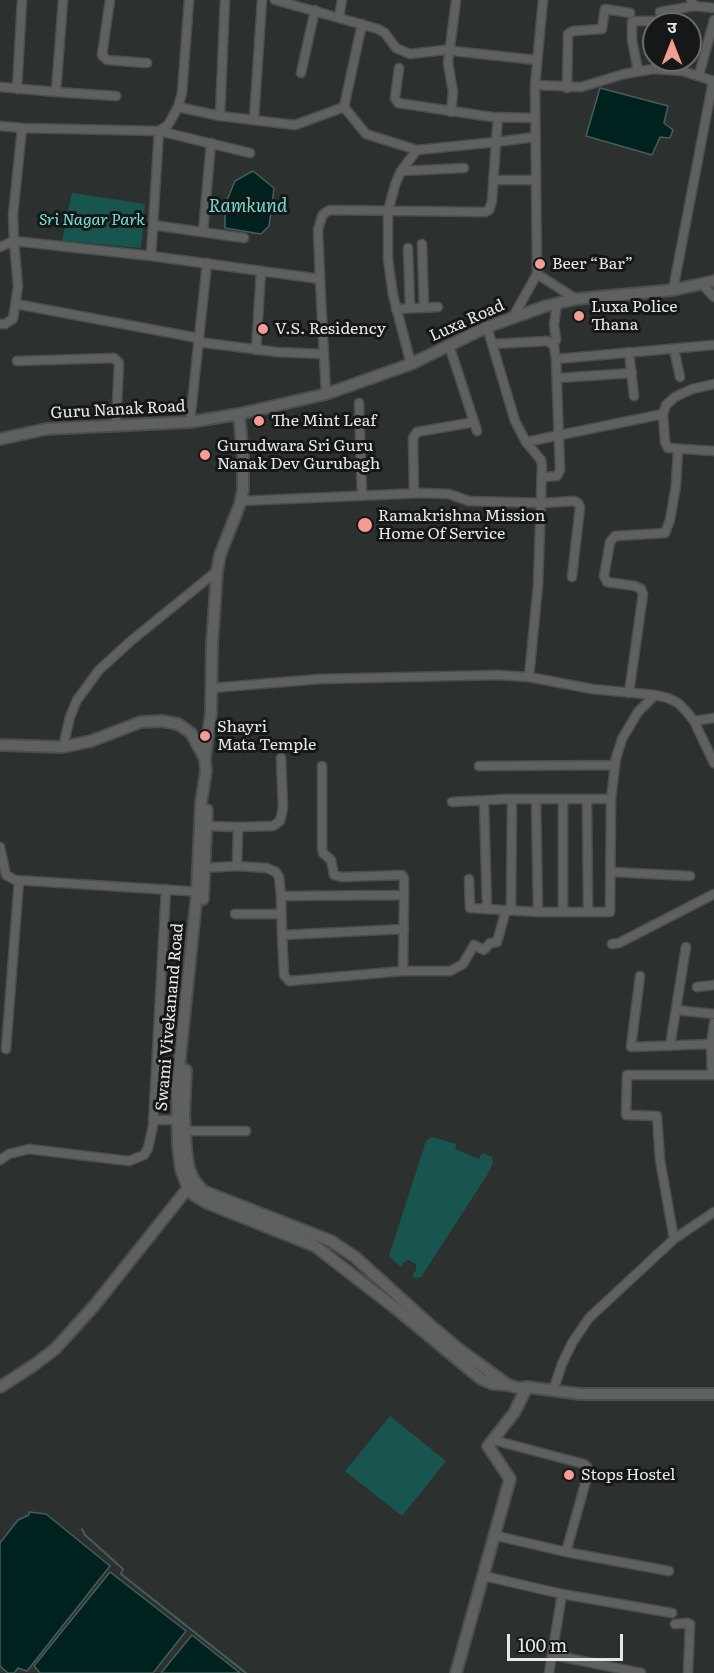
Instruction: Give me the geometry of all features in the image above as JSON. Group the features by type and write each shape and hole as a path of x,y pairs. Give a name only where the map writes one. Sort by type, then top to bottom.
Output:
{"street":[{"path":"16,89 22,0"},
{"path":"56,92 63,0"},
{"path":"110,0 102,55 107,60 147,63"},
{"path":"159,131 168,125 178,107 185,75 189,0"},
{"path":"220,116 225,0"},
{"path":"254,119 262,0"},
{"path":"275,0 339,17 385,33 396,48 410,54 449,50 536,60"},
{"path":"339,17 342,0"},
{"path":"451,112 453,92 448,70 456,0"},
{"path":"513,317 537,274 535,85 543,0"},
{"path":"639,71 632,40 632,22 660,16 692,3 714,8"},
{"path":"567,88 568,34 573,31 602,29 606,9 630,13"},
{"path":"302,73 315,10"},
{"path":"699,75 713,23"},
{"path":"344,107 362,24"},
{"path":"399,68 395,98 398,103 451,112 535,118"},
{"path":"535,85 567,88 592,85 639,71 666,69 699,75 714,81 673,287 714,276"},
{"path":"0,87 116,96"},
{"path":"178,107 220,116 295,125 344,107"},
{"path":"344,107 366,134 417,150 535,137"},
{"path":"326,394 318,230 322,216 330,210 485,212 491,206 498,117"},
{"path":"0,126 159,131 250,153"},
{"path":"0,324 13,319 16,304 18,272 13,215 22,128"},
{"path":"151,256 159,131"},
{"path":"203,232 212,143"},
{"path":"411,364 396,309 388,259 388,211 401,171 417,150"},
{"path":"401,171 464,168"},
{"path":"494,180 535,180"},
{"path":"153,225 244,238"},
{"path":"0,247 14,241 151,256 320,279"},
{"path":"422,243 424,307"},
{"path":"408,248 410,308"},
{"path":"190,422 207,263"},
{"path":"256,350 261,271"},
{"path":"537,274 576,299"},
{"name":"Luxa Road","path":"238,414 326,394 411,364 487,327 557,303 714,281"},
{"path":"702,284 714,297"},
{"path":"556,339 554,325 557,303"},
{"path":"16,304 256,350 324,354"},
{"path":"396,309 438,307"},
{"path":"487,327 515,421 526,442 541,460 543,477 538,585 529,677"},
{"path":"492,344 548,341 554,346 558,378 559,473 553,477 543,477"},
{"path":"414,493 413,438 417,432 476,426 448,345"},
{"path":"556,359 714,345"},
{"path":"674,349 680,377"},
{"path":"629,352 634,396"},
{"path":"17,361 106,357 117,360 119,370 116,425"},
{"path":"558,378 632,373"},
{"path":"714,384 683,392 666,405 663,414 668,448 714,451"},
{"path":"359,403 362,495"},
{"path":"205,759 212,688 212,644 217,571 220,555 240,501 244,474 238,414"},
{"name":"Guru Nanak Road","path":"0,439 46,429 190,422 238,414"},
{"path":"526,442 663,414"},
{"path":"629,693 643,594 641,589 634,586 607,582 604,576 610,542 615,536 665,533 670,520 676,485 678,450"},
{"path":"240,501 414,493 448,494 469,501 542,503 574,501 580,507 572,577"},
{"path":"63,747 70,717 77,700 99,670 217,571"},
{"path":"212,688 319,679 497,675 529,677 592,689 654,695 678,703 694,721 714,763"},
{"path":"469,879 470,908 538,912 610,912 611,799 615,765 622,739 629,726 654,695"},
{"path":"694,721 714,718"},
{"path":"0,745 63,747 91,741 141,722 162,721 178,724 191,733 205,759"},
{"path":"207,826 273,826 280,821 283,808 281,758"},
{"name":"Swami Vivekanand Road","path":"188,1188 181,1170 181,1120 200,892 201,803 206,771 205,759"},
{"path":"479,766 615,765"},
{"path":"322,766 322,849 331,860 334,875 342,878 402,875 405,878 403,971"},
{"name":"Swami Vivekanand Road","path":"200,892 206,868 207,826 204,789"},
{"path":"452,802 512,799 611,799"},
{"path":"206,868 237,866 267,868 276,872 279,877 281,896 284,975 289,981 403,971 450,971 463,964 474,945 484,950 490,944 497,942 508,910 512,799"},
{"path":"536,799 538,912"},
{"path":"562,799 563,911"},
{"path":"587,799 588,911"},
{"path":"484,800 487,909"},
{"path":"237,866 238,827"},
{"path":"0,847 6,874 10,878 200,892"},
{"path":"612,872 690,876"},
{"path":"6,1049 19,880"},
{"path":"0,1160 9,1154 29,1149 129,1161 144,1155 148,1148 153,1120 166,889"},
{"path":"612,944 619,943 714,894"},
{"path":"281,896 404,895"},
{"path":"235,914 281,914"},
{"path":"282,935 404,929"},
{"path":"670,1046 686,947"},
{"path":"640,976 631,1047 711,1044"},
{"path":"697,987 714,985"},
{"path":"676,1010 714,1014"},
{"path":"674,1239 661,1170 657,1116 626,1115 627,1075 713,1075 711,1044 714,1023"},
{"path":"153,1120 181,1120"},
{"name":"Swami Vivekanand Road","path":"181,1120 185,1131 189,1168 194,1180 203,1191 331,1241 355,1257 452,1343 508,1385"},
{"path":"185,1131 246,1131"},
{"path":"0,1387 55,1349 94,1306 188,1188 195,1196 207,1203 315,1246 481,1379 493,1384 580,1394 714,1394"},
{"path":"553,1391 572,1343 589,1318 674,1239 714,1212"},
{"path":"456,1673 510,1479 489,1446 514,1413 527,1387"},
{"path":"493,1440 584,1464 587,1467 587,1477 566,1552"},
{"path":"493,1535 566,1552 669,1571"},
{"path":"484,1576 562,1594 672,1613"},
{"path":"549,1673 562,1594"},
{"path":"675,1624 690,1624 688,1673"},
{"path":"553,1655 641,1673"}],"green space":[{"name":"Sri Nagar Park","path":"72,193 145,204 141,248 62,241"},
{"path":"432,1137 456,1144 455,1149 479,1159 482,1153 492,1157 493,1163 421,1277 415,1278 412,1276 416,1270 416,1264 408,1260 401,1267 389,1256 426,1141"},
{"path":"390,1416 446,1461 402,1516 345,1471"}],"water":[{"path":"600,88 668,106 664,123 673,130 670,138 660,137 652,155 586,136"},
{"name":"Ramkund","path":"253,171 274,188 269,226 261,234 225,228 225,205 235,181"},
{"path":"29,1512 46,1514 110,1566 27,1671 18,1668 14,1673 8,1673 0,1666 0,1543 18,1520 29,1515"},
{"path":"110,1572 186,1631 153,1673 40,1673 34,1666"},
{"path":"192,1635 240,1673 161,1673"}],"waterway":[{"path":"82,1529 85,1535 123,1569 121,1574 246,1673"}],"place":[{"name":"Beer “Bar”","path":"540,264"},
{"name":"Luxa Police Thana","path":"579,316"},
{"name":"V.S. Residency","path":"263,329"},
{"name":"The Mint Leaf","path":"259,421"},
{"name":"Gurudwara Sri Guru Nanak Dev Gurubagh","path":"205,455"},
{"name":"Ramakrishna Mission Home Of Service","path":"365,525"},
{"name":"Shayri Mata Temple","path":"205,736"},
{"name":"Stops Hostel","path":"569,1475"}]}
